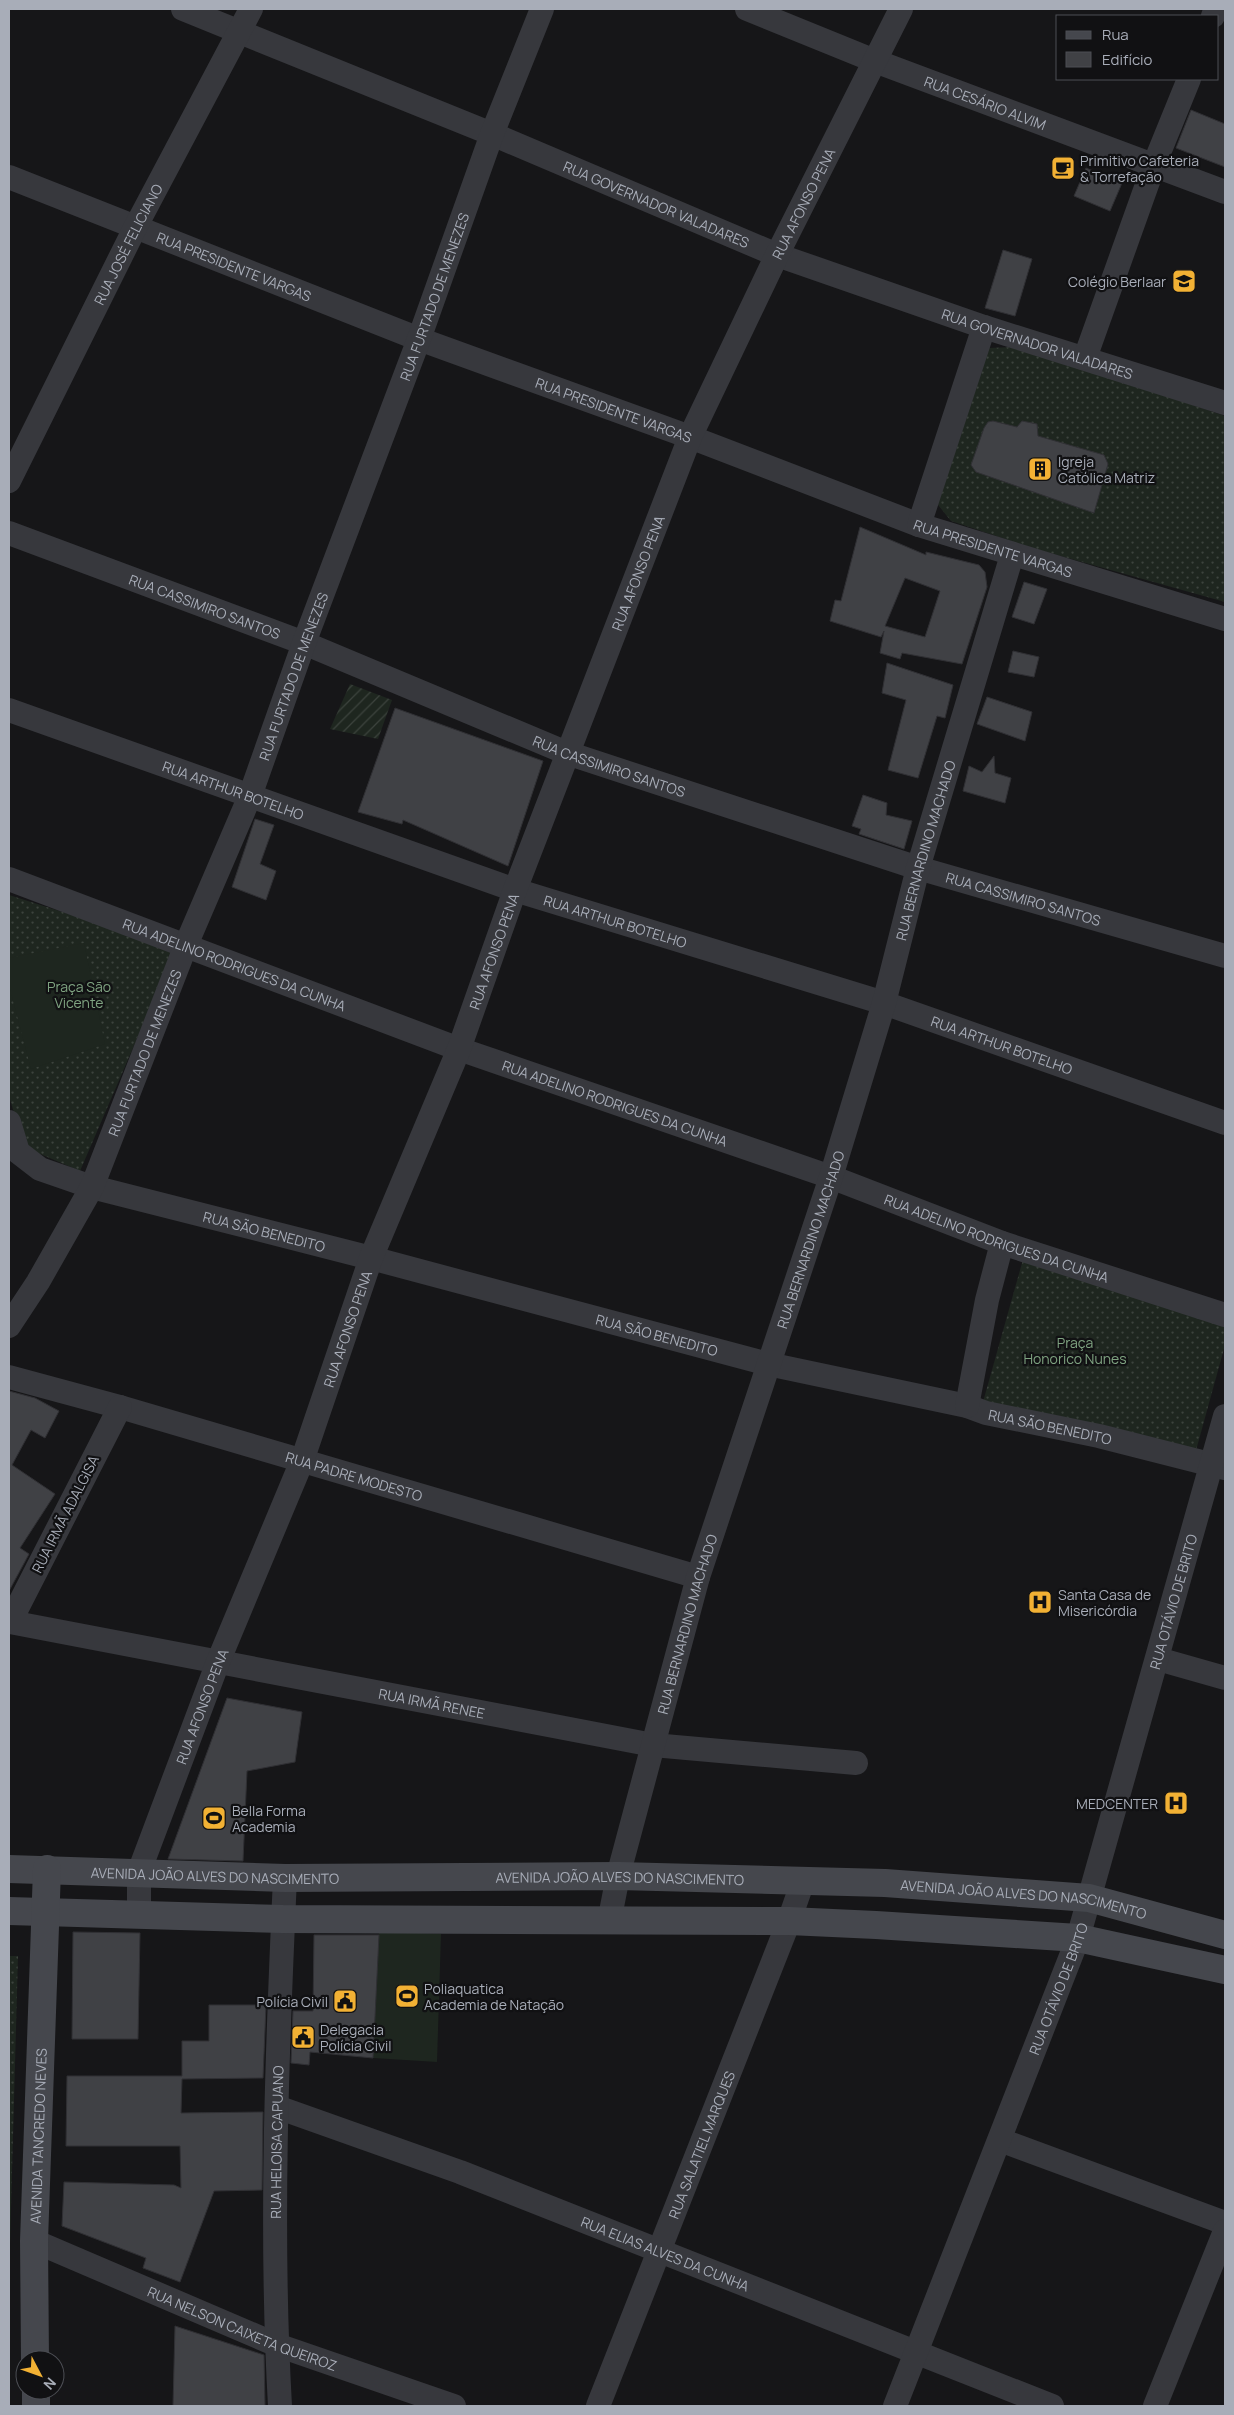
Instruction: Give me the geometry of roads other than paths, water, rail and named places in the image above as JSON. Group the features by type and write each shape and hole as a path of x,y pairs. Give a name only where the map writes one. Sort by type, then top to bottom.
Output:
{"main road":[{"name":"AVENIDA JOÃO ALVES DO NASCIMENTO","path":"9,1869 285,1878 618,1876 885,1884 1089,1898 1225,1935"},
{"name":"AVENIDA TANCREDO NEVES","path":"35,2350 34,2241 46,1869"},
{"path":"876,1925 885,1884"},
{"path":"9,1911 283,1919 790,1922 876,1925 1078,1938 1225,1970"}],"street":[{"name":"RUA GOVERNADOR VALADARES","path":"183,9 492,134 777,255 984,327 1225,403"},
{"name":"RUA JOSÉ FELICIANO","path":"9,481 136,226 251,9"},
{"name":"RUA FURTADO DE MENEZES","path":"9,1326 38,1282 92,1187 186,945 250,796 304,643 419,339 492,134 542,9"},
{"name":"RUA CESÁRIO ALVIM","path":"746,9 875,61 1225,192"},
{"name":"RUA AFONSO PENA","path":"139,1914 139,1872 218,1662 302,1462 371,1258 459,1049 515,890 690,438 777,255 901,9"},
{"path":"1085,358 1154,165 1189,80"},
{"name":"RUA PRESIDENTE VARGAS","path":"9,177 419,339 690,438 919,525 1225,619"},
{"path":"919,525 984,327"},
{"name":"RUA CASSIMIRO SANTOS","path":"9,533 304,643 567,753 918,868 1225,956"},
{"name":"RUA BERNARDINO MACHADO","path":"610,1922 618,1876 698,1577 830,1177 884,1003 918,868 1012,555"},
{"name":"RUA ARTHUR BOTELHO","path":"9,710 515,890 884,1003 1225,1123"},
{"name":"RUA ADELINO RODRIGUES DA CUNHA","path":"9,879 459,1049 830,1177 1002,1243 1225,1316"},
{"name":"RUA SÃO BENEDITO","path":"9,1122 18,1152 32,1164 40,1169 92,1187 371,1258 768,1364 968,1406 986,1414 1099,1436 1218,1467"},
{"path":"968,1406 987,1300 1002,1243"},
{"name":"RUA PADRE MODESTO","path":"9,1377 120,1407 698,1577"},
{"name":"RUA IRMÃ ADALGISA","path":"10,1622 120,1407"},
{"name":"RUA OTÁVIO DE BRITO","path":"895,2406 1078,1938 1158,1659 1218,1467 1225,1416"},
{"name":"RUA IRMÃ RENEE","path":"10,1622 652,1745 856,1763"},
{"path":"1158,1659 1225,1678"},
{"name":"RUA HELOISA CAPUANO","path":"280,2406 277,2345 277,2107 285,1878"},
{"name":"RUA SALATIEL MARQUES","path":"598,2406 790,1922 803,1881"},
{"name":"RUA ELIAS ALVES DA CUNHA","path":"277,2107 460,2172 1052,2406"},
{"path":"1000,2140 1225,2222"},
{"path":"1155,2406 1225,2231"},
{"name":"RUA NELSON CAIXETA QUEIROZ","path":"34,2241 277,2345 454,2406"}],"place":[{"name":"Primitivo Cafeteria & Torrefação","path":"1063,168"},
{"name":"Colégio Berlaar","path":"1184,281"},
{"name":"Igreja Católica Matriz","path":"1040,469"},
{"name":"Santa Casa de Misericórdia","path":"1040,1602"},
{"name":"MEDCENTER","path":"1176,1803"},
{"name":"Bella Forma Academia","path":"214,1818"},
{"name":"Poliaquatica Academia de Natação","path":"407,1996"},
{"name":"Polícia Civil","path":"345,2001"},
{"name":"Delegacia Polícia Civil","path":"303,2037"}],"park label":[{"name":"Praça São Vicente","path":"79,994"},
{"name":"Praça Honorico Nunes","path":"1075,1350"}]}
